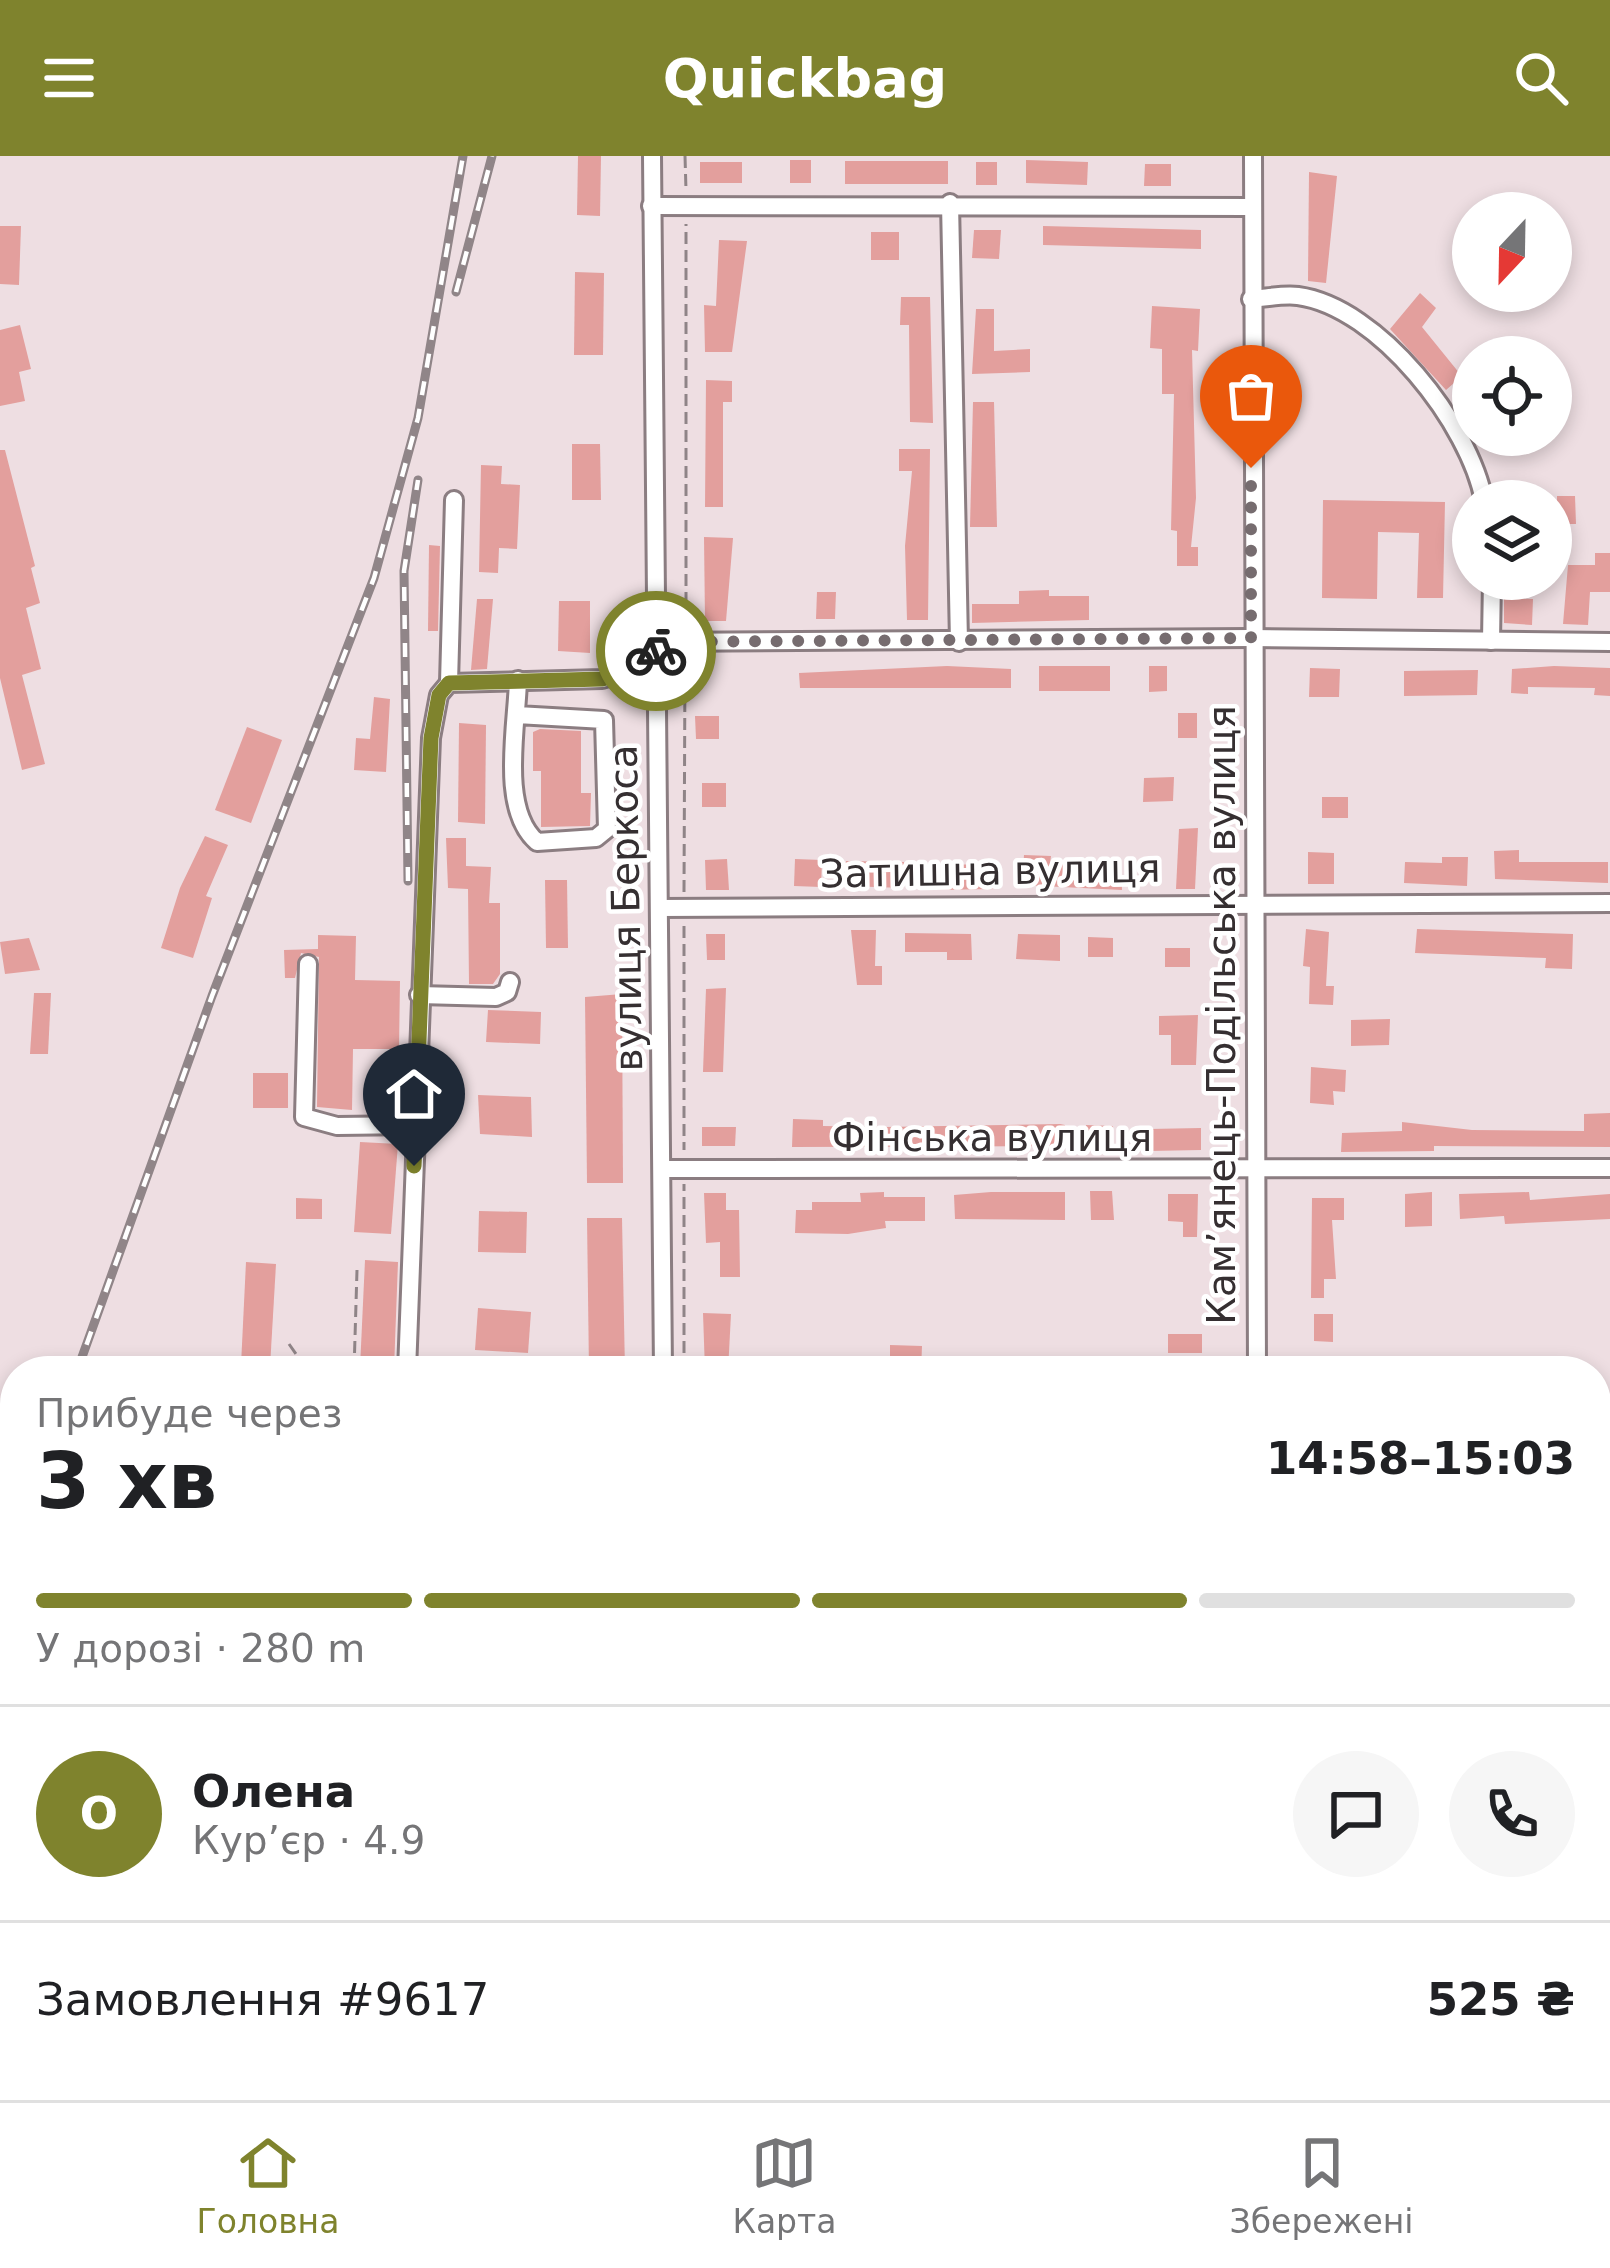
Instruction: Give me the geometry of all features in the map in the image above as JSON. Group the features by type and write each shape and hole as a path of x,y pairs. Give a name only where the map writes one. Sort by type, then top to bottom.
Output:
{"street":[{"name":"вулиця Беркоса","path":"652,156 663,1356"},
{"name":"Кам’янець-Подільська вулиця","path":"1253,156 1257,1356"},
{"path":"950,203 959,642"},
{"path":"651,206 1251,207"},
{"path":"1251,299 1299,296 1383,341 1424,381 1460,435 1476,480"},
{"path":"407,1356 419,995 435,710 449,683 454,500"},
{"path":"1491,640 1492,600"},
{"path":"656,642 1251,638 1610,642"},
{"path":"449,683 602,679 657,664"},
{"path":"518,680 515,795 522,830 537,842 596,838 607,829 604,720 518,715"},
{"name":"Затишна вулиця","path":"659,908 1610,903"},
{"path":"308,964 304,1117 337,1126 415,1125"},
{"path":"419,995 496,997 507,992 510,982"},
{"name":"Фінська вулиця","path":"662,1169 1610,1168"}],"path":[{"path":"684,1356 686,156"},
{"path":"354,1356 357,1270"},
{"path":"289,1344 297,1356"}],"building":[{"path":"578,156 601,156 600,216 577,215"},
{"path":"790,160 811,160 811,183 790,183"},
{"path":"1026,160 1088,162 1087,185 1026,183"},
{"path":"845,161 948,161 948,184 845,184"},
{"path":"700,162 742,162 742,183 700,183"},
{"path":"976,162 997,162 997,185 976,185"},
{"path":"1145,164 1171,164 1171,186 1144,186"},
{"path":"1309,172 1337,176 1326,283 1308,281"},
{"path":"0,226 21,226 19,285 0,284"},
{"path":"1043,226 1201,230 1201,249 1043,245"},
{"path":"974,230 1001,230 999,259 972,258"},
{"path":"871,232 899,232 899,260 871,260"},
{"path":"719,240 747,241 732,352 705,352 704,305 716,306"},
{"path":"575,272 604,273 603,355 574,355"},
{"path":"1420,293 1436,308 1422,327 1452,364 1452,385 1446,390 1390,329"},
{"path":"901,297 930,297 933,423 910,422 909,325 900,325"},
{"path":"1152,306 1200,309 1198,351 1192,350 1196,498 1191,547 1198,547 1198,566 1177,566 1177,531 1171,530 1174,394 1162,394 1162,349 1150,348"},
{"path":"976,309 994,309 994,351 1030,349 1030,372 972,374"},
{"path":"20,325 31,369 19,372 25,401 0,406 0,330"},
{"path":"706,380 732,381 732,402 723,402 723,507 705,507"},
{"path":"973,402 994,402 997,527 970,527"},
{"path":"572,444 600,444 601,500 572,500"},
{"path":"899,449 930,449 928,620 907,620 905,546 912,471 899,471"},
{"path":"0,450 5,450 40,603 26,608 41,669 22,675 45,764 22,770 0,678"},
{"path":"481,465 502,466 501,484 520,485 517,549 499,548 498,573 479,572"},
{"path":"1572,496 1575,496 1576,524 1572,524"},
{"path":"1323,500 1445,502 1443,598 1417,598 1419,533 1378,532 1377,599 1322,598"},
{"path":"704,537 733,538 726,621 705,621"},
{"path":"429,545 440,546 438,631 428,631"},
{"path":"1595,553 1610,553 1610,592 1590,592 1588,625 1563,624 1565,600 1572,600 1572,565 1595,565"},
{"path":"1049,590 1049,596 1089,596 1089,620 972,623 972,604 1019,604 1019,591"},
{"path":"817,592 836,592 835,619 816,619"},
{"path":"477,599 493,599 487,669 471,670"},
{"path":"1504,600 1533,600 1532,625 1504,623"},
{"path":"559,601 590,601 590,653 558,651"},
{"path":"947,666 1011,669 1011,688 800,688 799,673"},
{"path":"1039,666 1110,666 1110,691 1039,691"},
{"path":"1149,666 1167,666 1167,691 1149,692"},
{"path":"1310,668 1340,669 1339,697 1309,697"},
{"path":"1610,668 1610,696 1594,695 1595,688 1528,687 1528,694 1511,693 1512,669"},
{"path":"1478,670 1477,695 1404,696 1404,671"},
{"path":"374,697 390,699 386,772 354,770 356,738 370,739"},
{"path":"1178,713 1197,713 1197,738 1178,738"},
{"path":"695,716 719,716 719,739 696,739"},
{"path":"459,723 486,725 485,824 458,822"},
{"path":"247,727 282,740 251,823 215,810"},
{"path":"581,731 581,793 591,793 590,826 541,827 541,771 533,771 533,732"},
{"path":"1174,777 1173,801 1143,802 1144,778"},
{"path":"702,783 726,783 726,807 702,807"},
{"path":"1322,797 1348,797 1348,818 1322,818"},
{"path":"1198,828 1195,889 1176,889 1179,829"},
{"path":"205,836 228,845 206,896 212,898 193,958 161,948 180,888"},
{"path":"446,838 466,838 466,866 491,867 489,903 500,903 500,974 493,984 469,984 468,889 448,888"},
{"path":"1519,850 1519,862 1608,862 1608,883 1495,879 1494,851"},
{"path":"1308,852 1334,853 1334,884 1308,884"},
{"path":"1024,855 1051,856 1050,864 1121,865 1122,890 1022,885"},
{"path":"1442,857 1468,857 1467,886 1404,883 1405,862 1442,863"},
{"path":"727,859 729,890 706,890 705,860"},
{"path":"795,859 822,860 821,887 794,886"},
{"path":"846,861 904,862 904,888 846,886"},
{"path":"996,864 996,889 935,890 934,865"},
{"path":"545,880 567,880 568,948 546,948"},
{"path":"1306,929 1329,932 1326,986 1334,986 1333,1005 1309,1004 1310,967 1303,966"},
{"path":"1417,929 1573,934 1572,969 1545,968 1546,958 1415,953"},
{"path":"851,930 876,930 875,966 882,966 882,985 857,985"},
{"path":"905,933 971,934 972,960 947,960 947,952 905,952"},
{"path":"706,934 725,934 725,960 707,960"},
{"path":"1018,934 1060,935 1060,961 1016,959"},
{"path":"318,935 356,936 355,980 400,981 399,1049 353,1049 352,1110 317,1107 319,957 301,953 295,978 285,978 284,950 318,949"},
{"path":"1088,937 1113,938 1113,957 1088,957"},
{"path":"29,938 40,970 5,974 0,942"},
{"path":"1165,948 1190,948 1190,967 1165,967"},
{"path":"726,988 723,1072 703,1072 706,989"},
{"path":"34,993 51,993 48,1054 30,1054"},
{"path":"622,994 623,1183 587,1183 585,997"},
{"path":"488,1010 541,1012 540,1044 486,1042"},
{"path":"1198,1015 1196,1065 1171,1065 1171,1035 1159,1035 1159,1016"},
{"path":"1390,1019 1389,1045 1351,1046 1351,1020"},
{"path":"1311,1067 1346,1070 1345,1092 1333,1091 1334,1105 1310,1103"},
{"path":"253,1073 288,1073 288,1108 253,1108"},
{"path":"478,1095 531,1097 532,1137 480,1134"},
{"path":"1610,1113 1610,1147 1434,1146 1434,1151 1341,1152 1342,1133 1402,1131 1402,1122 1472,1130 1584,1131 1584,1114"},
{"path":"793,1119 823,1120 823,1126 1060,1124 1065,1125 1065,1146 792,1147"},
{"path":"1086,1125 1113,1126 1113,1147 1087,1146"},
{"path":"702,1127 736,1127 735,1146 702,1146"},
{"path":"1201,1128 1201,1150 1149,1151 1149,1129"},
{"path":"360,1142 398,1144 391,1234 354,1232"},
{"path":"1090,1191 1112,1191 1114,1220 1091,1220"},
{"path":"884,1192 884,1197 925,1197 925,1221 885,1221 886,1228 848,1234 795,1233 796,1210 812,1210 812,1202 861,1202 860,1193"},
{"path":"1065,1192 1065,1220 955,1219 954,1195"},
{"path":"1432,1192 1432,1226 1405,1227 1405,1194"},
{"path":"1529,1192 1530,1200 1610,1194 1610,1219 1505,1224 1504,1216 1460,1219 1459,1194"},
{"path":"704,1193 726,1193 726,1210 739,1210 740,1277 720,1277 720,1242 706,1243"},
{"path":"1168,1194 1198,1194 1197,1237 1183,1237 1183,1222 1168,1221"},
{"path":"296,1198 322,1199 322,1219 296,1219"},
{"path":"1312,1198 1344,1198 1344,1220 1332,1220 1336,1279 1324,1279 1324,1298 1311,1298"},
{"path":"479,1211 527,1212 526,1253 478,1252"},
{"path":"587,1218 622,1218 625,1356 589,1356"},
{"path":"365,1260 398,1262 394,1356 361,1356"},
{"path":"246,1262 276,1264 271,1356 241,1356"},
{"path":"478,1308 531,1312 528,1353 475,1350"},
{"path":"703,1313 731,1314 729,1356 704,1356"},
{"path":"1314,1314 1333,1314 1333,1342 1314,1341"},
{"path":"1168,1334 1202,1334 1202,1353 1168,1353"},
{"path":"890,1345 922,1346 922,1356 890,1356"}],"railway":[{"path":"82,1356 212,996 374,578 418,418 463,156"},
{"path":"456,292 492,156"},
{"path":"408,881 404,571 418,480"}],"way so far":[{"path":"656,651 656,642 1251,638 1251,468"}],"route":[{"path":"414,1166 431,738 439,695 449,683 602,679 657,664 656,651"}]}
